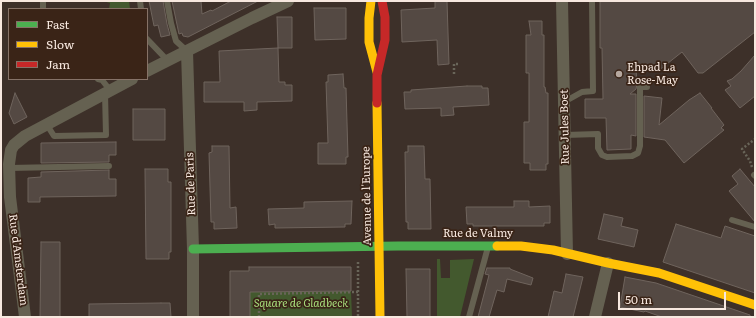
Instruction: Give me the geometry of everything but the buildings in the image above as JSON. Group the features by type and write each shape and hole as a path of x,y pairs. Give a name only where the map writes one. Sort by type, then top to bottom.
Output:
{"street":[{"path":"148,71 288,1"},
{"name":"Avenue de l'Europe","path":"371,1 369,42 377,75"},
{"name":"Avenue de l'Europe","path":"380,317 377,75 385,35 385,17 382,1"},
{"name":"Rue Jules Boet","path":"562,1 567,254"},
{"name":"Rue de Paris","path":"187,51 192,249 192,317"},
{"name":"Rue d'Amsterdam","path":"25,317 12,215 9,173 11,150 14,145 26,136 128,80"},
{"name":"Rue de Valmy","path":"192,249 488,246 527,247 553,250 659,273 755,305"},
{"path":"595,317 608,263"}],"lane":[{"path":"167,1 176,41 187,51"},
{"path":"564,102 582,92 593,91 592,1"},
{"path":"148,40 168,61"},
{"path":"46,125 54,136 106,135 108,92 102,80"},
{"path":"565,135 598,134 598,148 602,155 607,157 632,156 638,153 640,146 640,87 647,87"},
{"path":"9,173 109,166"},
{"path":"732,220 755,227"},
{"path":"469,317 488,246"}],"path":[{"path":"454,74 454,64 458,64"},
{"path":"755,139 742,149 750,161 755,175"},
{"path":"358,247 358,317"},
{"path":"259,317 259,294 358,292"}],"green space":[{"path":"103,1 129,1 130,8 109,8 110,3"},
{"path":"437,259 440,259 441,278 450,278 450,260 474,259 460,317 437,317"},
{"name":"Square de Gladbeck","path":"351,291 352,317 250,317 250,292"}],"traffic: fast":[{"path":"193,249 497,246"}],"traffic: slow":[{"path":"371,1 369,42 377,72"},
{"path":"377,103 380,317"},
{"path":"497,246 521,246 553,250 659,273 755,305"}],"traffic: jam":[{"path":"377,103 377,75 385,40 385,17 382,1"}],"place":[{"name":"Ehpad La Rose-May","path":"619,74"}]}
